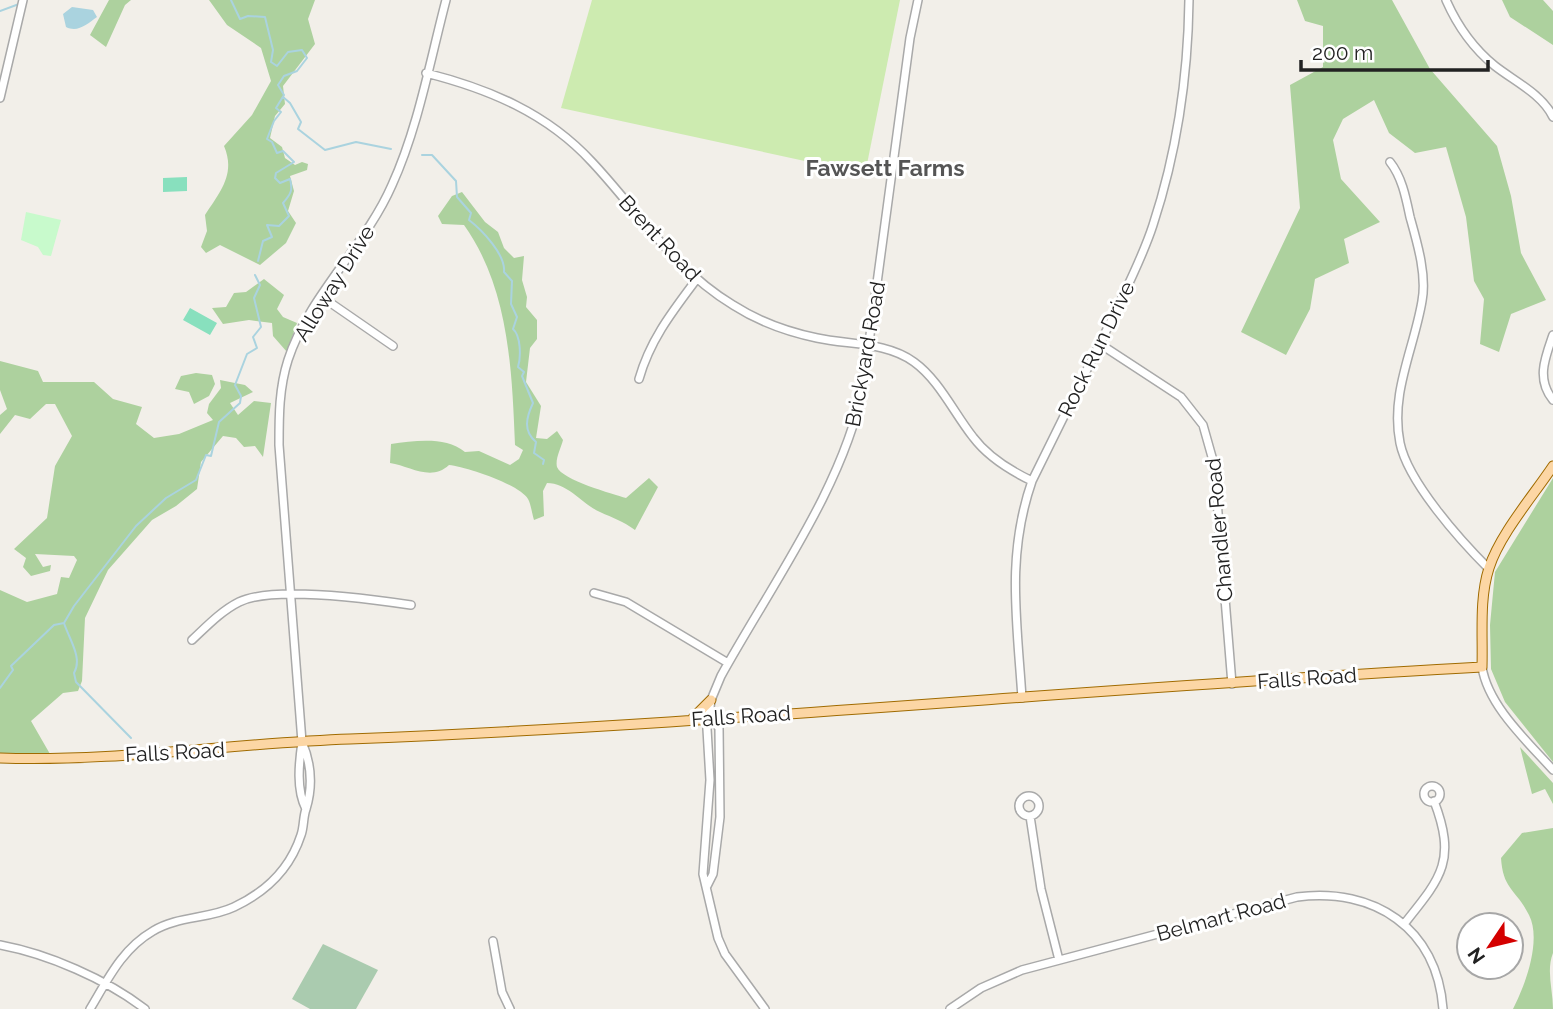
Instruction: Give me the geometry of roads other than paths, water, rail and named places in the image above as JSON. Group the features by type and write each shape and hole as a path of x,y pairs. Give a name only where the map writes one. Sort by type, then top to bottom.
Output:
{"main road":[{"path":"1482,667 1484,599 1489,569 1500,546 1553,466"},
{"name":"Falls Road","path":"0,758 58,759 1482,667"},
{"path":"691,719 711,700"}],"street":[{"path":"0,98 23,0"},
{"name":"Alloway Drive","path":"90,1009 124,955 155,929 232,909 272,883 289,862 300,837 311,799 311,776 310,761 302,742 279,445 279,403 289,357 302,329 392,187 404,155 446,0"},
{"name":"Brickyard Road","path":"765,1009 724,954 711,915 703,874 710,780 707,730 711,700 728,663 845,453 858,412 869,347 909,38 918,0"},
{"name":"Rock Run Drive","path":"1022,698 1013,566 1018,523 1032,481 1138,265 1170,169 1182,111 1188,55 1189,0"},
{"path":"1446,0 1464,33 1481,53 1541,101 1553,117"},
{"name":"Brent Road","path":"426,73 495,94 553,127 592,162 663,248 696,280 734,306 777,327 816,338 889,349 917,364 984,450 1007,468 1032,481"},
{"path":"1390,162 1404,191 1418,245 1423,299 1397,402 1401,446 1419,485 1489,569"},
{"path":"639,379 659,330 696,280"},
{"path":"322,297 393,346"},
{"path":"1553,335 1542,373 1544,385 1553,400"},
{"name":"Chandler Road","path":"1100,344 1181,397 1203,425 1214,464 1232,684"},
{"path":"192,640 239,602 291,593 411,605"},
{"path":"594,593 626,602 728,663"},
{"path":"1482,667 1486,682 1504,711 1553,770"},
{"name":"Brickyard Road","path":"707,886 713,874 721,779 719,728 710,718"},
{"path":"1404,925 1432,890 1444,860 1444,827 1434,801"},
{"path":"1030,816 1041,889 1059,960"},
{"name":"Belmart Road","path":"950,1009 1003,976 1313,895 1358,899 1379,908 1404,925 1428,952 1441,989 1443,1009"},
{"path":"493,941 502,992 510,1009"},
{"path":"0,945 25,952 105,985 145,1009"}],"water":[{"path":"72,7 93,10 97,17 86,25 70,29 66,27 63,14"}],"waterway":[{"path":"231,0 240,19 248,16 265,17 273,50 271,62 277,66 288,52 302,50 307,58 297,71 284,76 278,85 284,95 276,108 281,112 267,139 272,142 277,153 283,151 294,162 276,173 275,178 280,183 290,179 291,192 283,203 289,216 279,226 267,225 272,237 263,241 258,261"},
{"path":"0,11 19,4"},
{"path":"283,97 290,103 301,122 298,129 325,150 356,142 391,149"},
{"path":"422,155 432,155 456,181 457,197 471,213 469,220 492,243 504,265 504,272 512,281 511,304 517,317 513,329 518,336 520,347 518,367 524,372 522,376 533,403 527,419 527,429 536,442 534,453 544,460 543,464"},
{"path":"131,738 76,682 76,655 64,623 74,606 136,526 166,498 196,480 206,455 211,456 219,422 240,403 241,396 235,385 247,354 257,348 253,337 261,327 254,298 260,285 255,275"},
{"path":"0,688 13,670 11,666 54,625 64,623"}],"district":[{"name":"Fawsett Farms","path":"885,167"}]}
